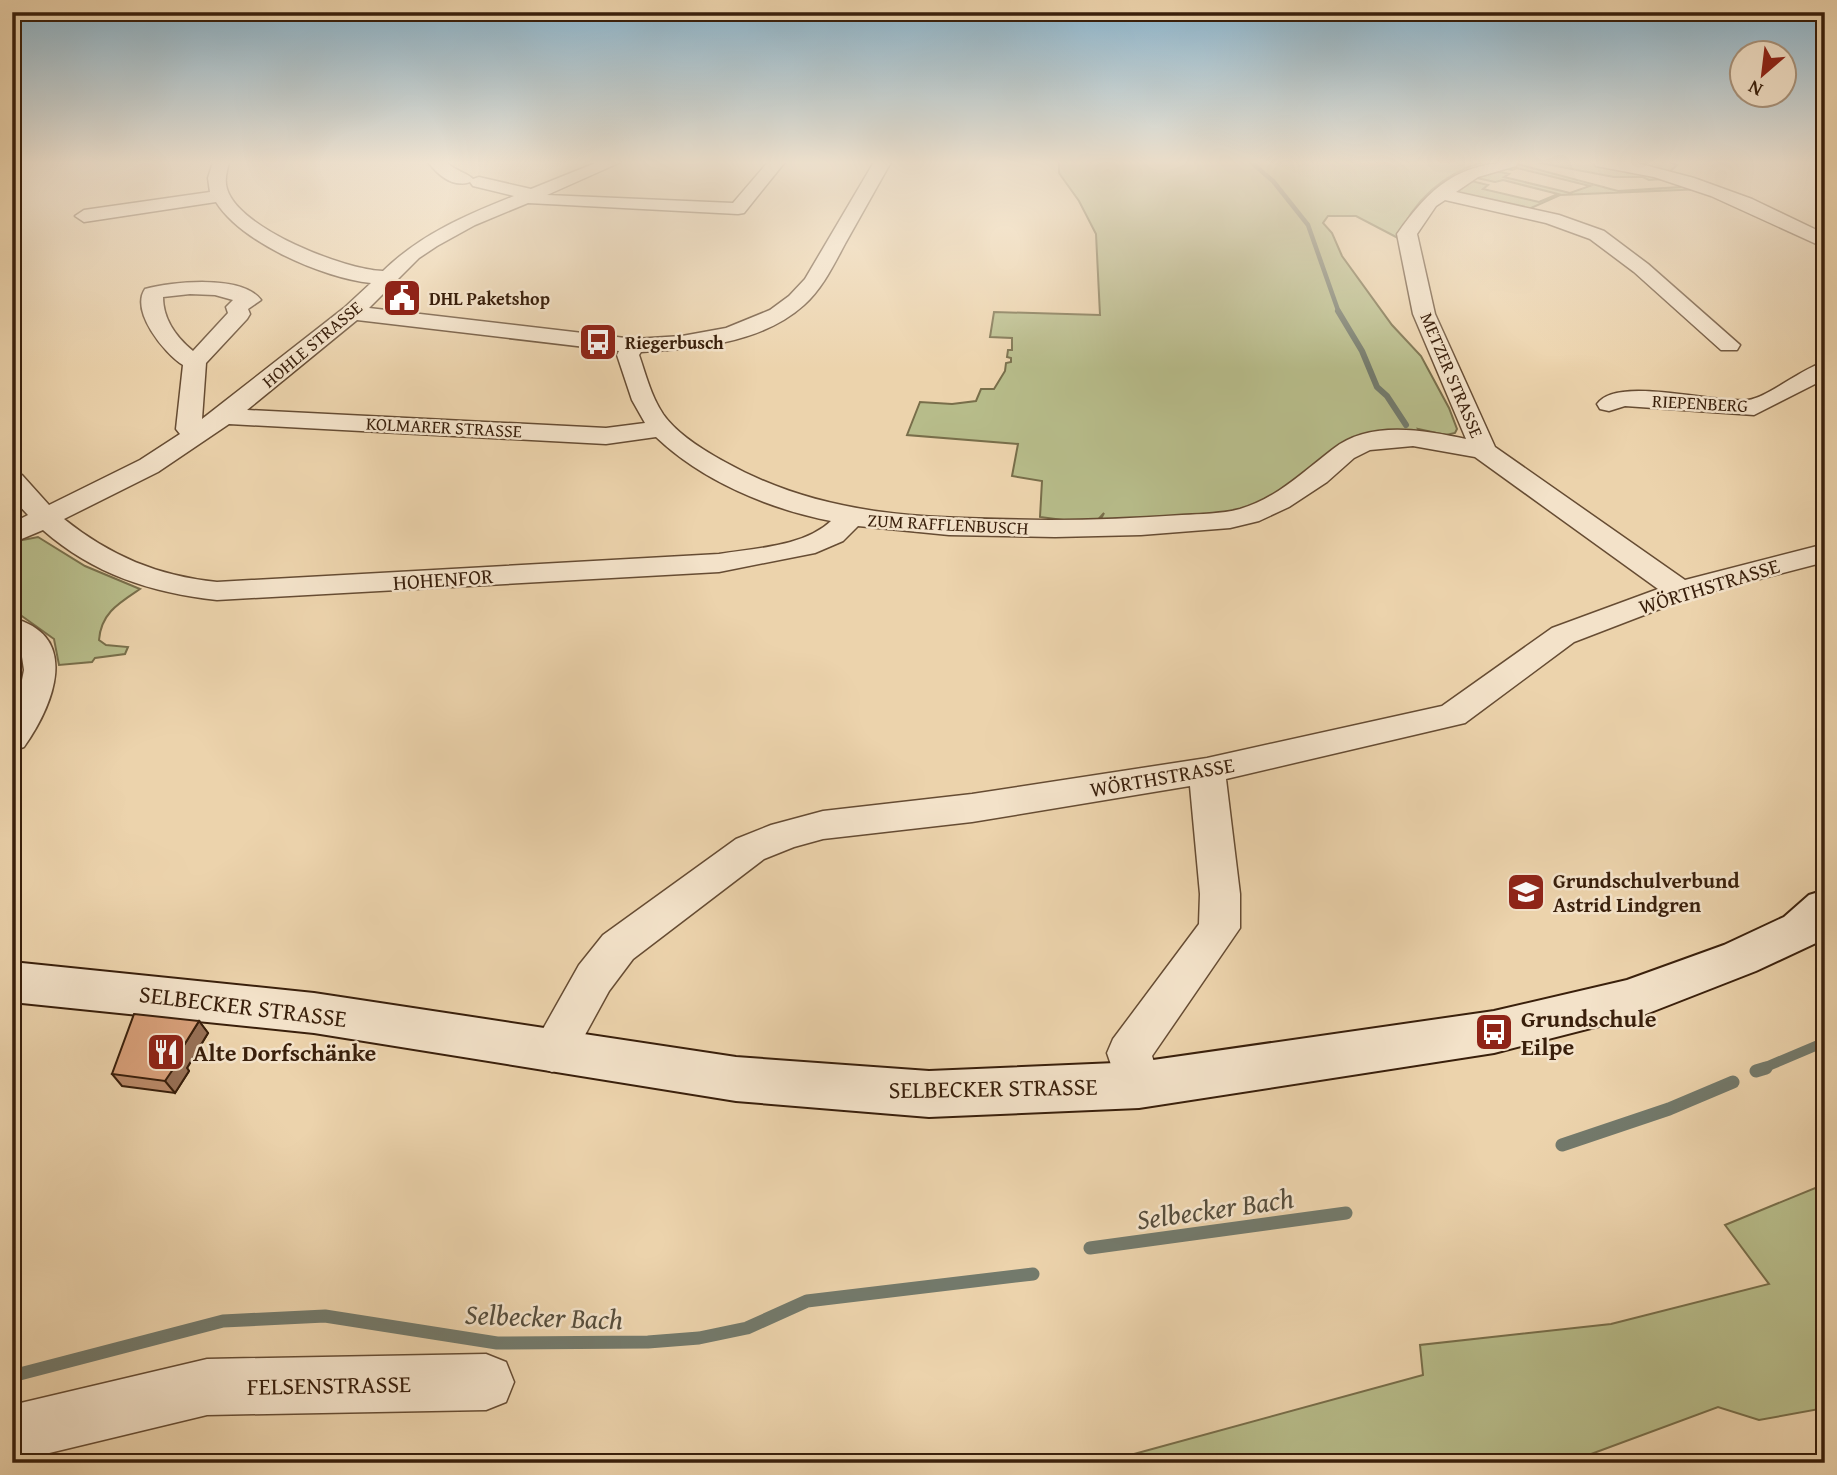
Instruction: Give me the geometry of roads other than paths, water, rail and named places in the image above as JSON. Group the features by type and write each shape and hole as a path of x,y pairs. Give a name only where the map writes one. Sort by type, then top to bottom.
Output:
{"main road":[{"name":"SELBECKER STRASSE","path":"12,982 314,1013 736,1079 929,1094 1139,1085 1494,1032 1629,1000 1740,958 1800,930 1825,907"}],"street":[{"path":"256,231 309,257 359,275 386,277"},
{"name":"HOHLE STRASSE","path":"12,534 149,466 225,416 352,313 386,277 430,242 451,231"},
{"path":"352,313 634,346 724,335 780,313 805,293 843,231"},
{"name":"METZER STRASSE","path":"1409,231 1407,234 1424,314 1484,451 1680,591"},
{"path":"1585,231 1597,235 1641,268 1730,345"},
{"path":"1805,231 1825,242"},
{"name":"ZUM RAFFLENBUSCH","path":"634,346 628,355 652,416 685,449 751,487 782,499 850,519 903,526 1095,530 1203,524 1250,515 1288,497 1343,453 1363,442 1394,437 1428,440 1484,451"},
{"path":"195,362 188,429 197,435"},
{"name":"RIEPENBERG","path":"1609,404 1622,398 1754,408 1825,369"},
{"name":"KOLMARER STRASSE","path":"225,416 606,436 664,428"},
{"name":"HOHENFOR","path":"12,481 46,517 102,560 124,571 183,589 217,591 719,563 805,547 833,535 850,519"},
{"name":"WÖRTHSTRASSE","path":"552,1052 594,978 618,947 750,849 784,835 823,825 972,808 1207,771 1453,715 1563,635 1680,591 1825,553"},
{"path":"1795,561 1825,581"},
{"path":"12,628 33,646 38,661 39,684 30,710 12,739"},
{"path":"1139,1085 1129,1054 1219,928 1220,894 1207,771"},
{"name":"FELSENSTRASSE","path":"12,1434 207,1387 486,1382"}],"waterway":[{"path":"1310,231 1339,312"},
{"path":"1339,312 1362,351 1377,387 1387,396 1406,425"},
{"name":"Selbecker Bach","path":"1761,1069 1825,1042"},
{"name":"Selbecker Bach","path":"1756,1071 1766,1068"},
{"name":"Selbecker Bach","path":"1562,1145 1669,1109 1733,1082"},
{"name":"Selbecker Bach","path":"1090,1248 1346,1213"},
{"name":"Selbecker Bach","path":"12,1376 223,1321 325,1316 497,1343 648,1342 699,1338 747,1328 807,1301 1033,1274"}],"place":[{"name":"DHL Paketshop","path":"402,298"},
{"name":"Riegerbusch","path":"598,342"},
{"name":"Grundschulverbund Astrid Lindgren","path":"1526,892"},
{"name":"Grundschule Eilpe","path":"1494,1032"},
{"name":"Alte Dorfschänke","path":"166,1052"}]}
